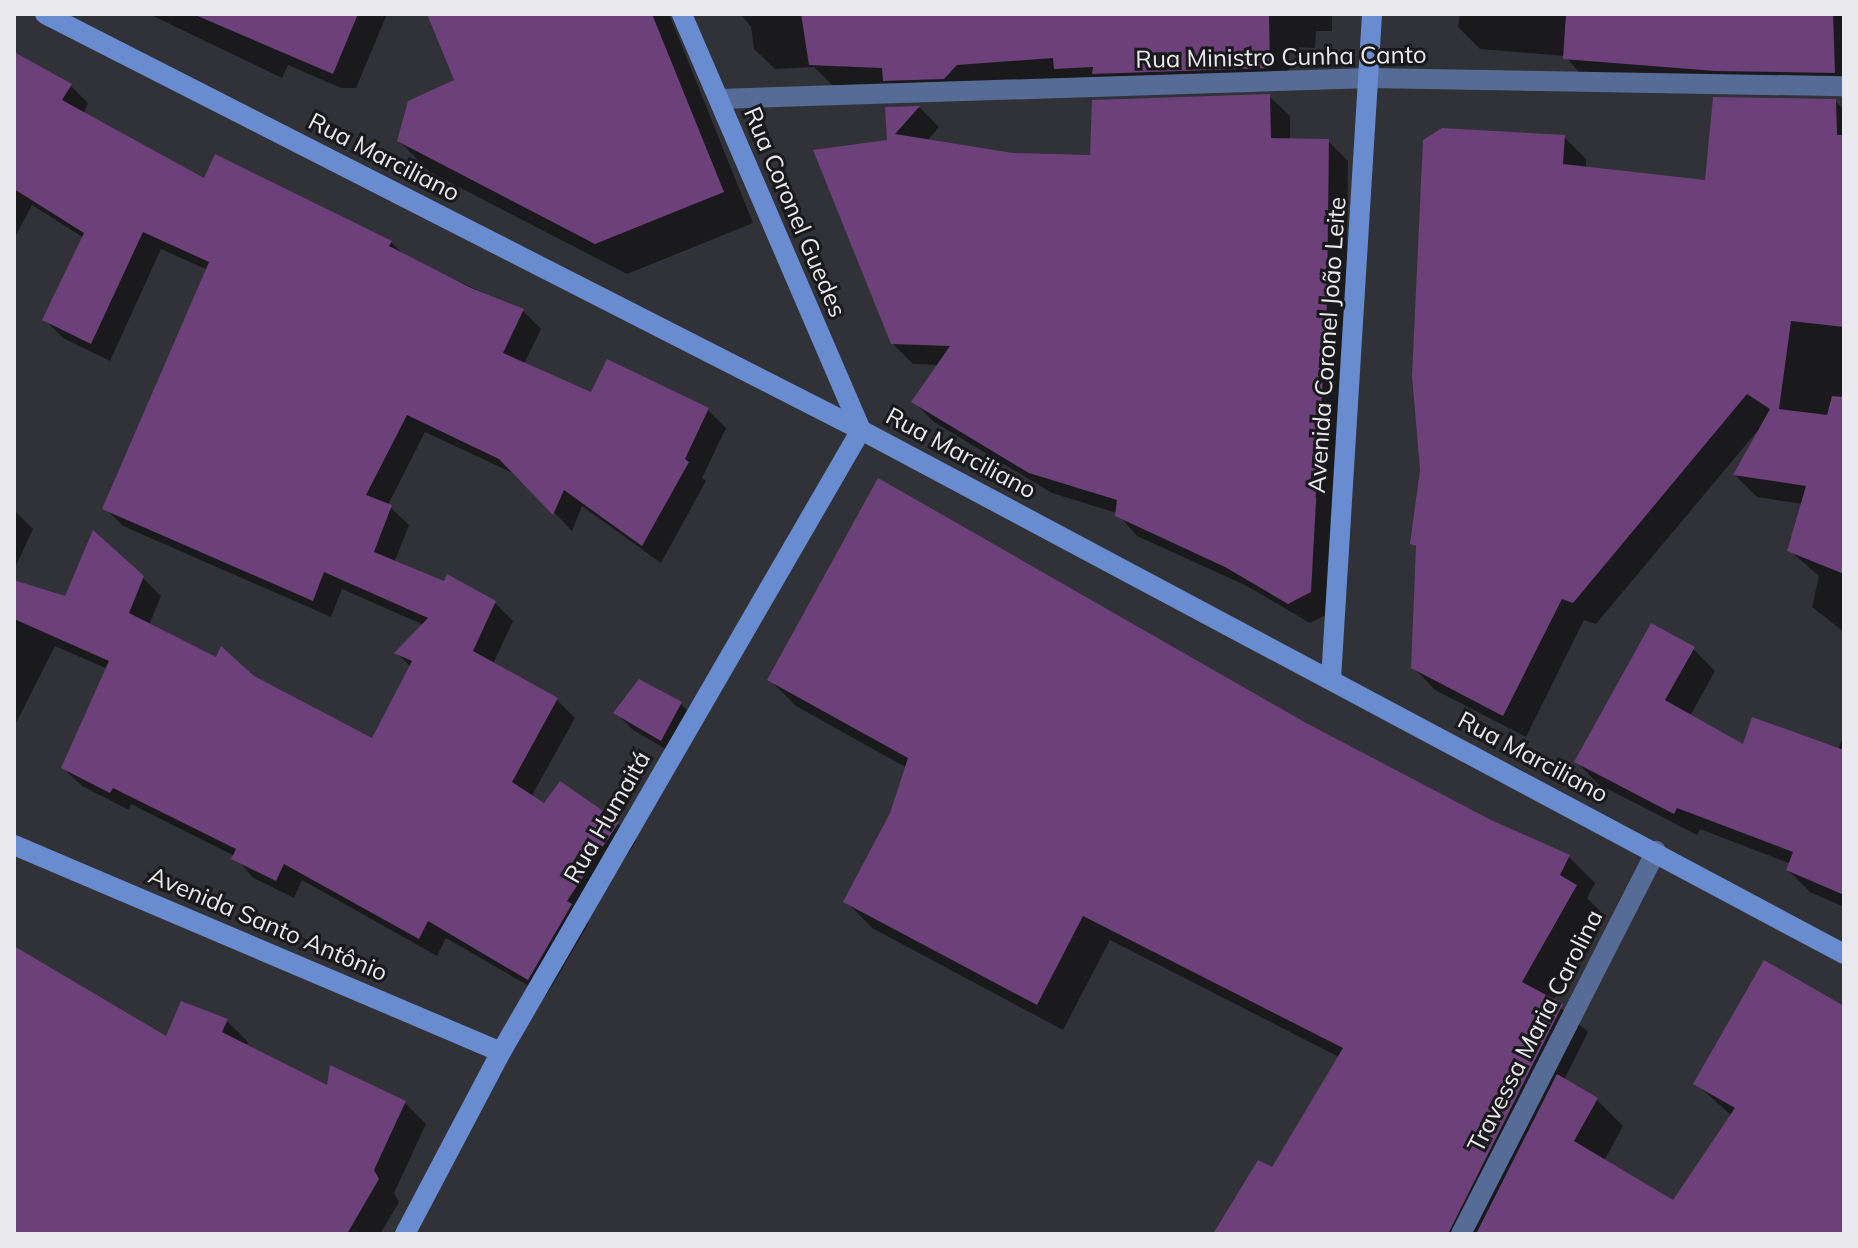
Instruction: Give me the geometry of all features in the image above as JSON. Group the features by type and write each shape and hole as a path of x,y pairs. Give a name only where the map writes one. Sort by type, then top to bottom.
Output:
{"street":[{"name":"Rua Marciliano","path":"45,14 861,430 1656,851 1844,954"},
{"name":"Rua Coronel Guedes","path":"682,14 861,430"},
{"name":"Avenida Coronel João Leite","path":"1331,679 1372,14"},
{"name":"Rua Ministro Cunha Canto","path":"719,99 1370,78 1844,86"},
{"name":"Rua Humaitá","path":"405,1234 501,1052 861,430"},
{"name":"Avenida Santo Antônio","path":"14,845 501,1052"},
{"name":"Travessa Maria Carolina","path":"1461,1234 1656,851"}],"building":[{"path":"193,14 358,14 333,74"},
{"path":"427,14 652,14 724,192 595,244 397,141 408,101 454,80"},
{"path":"801,14 1269,14 1270,68 1092,74 1093,67 1054,69 1053,58 957,65 944,79 883,81 882,68 809,65"},
{"path":"1566,14 1833,14 1835,73 1715,71 1563,59"},
{"path":"14,52 72,84 62,100 204,178 215,154 392,241 389,246 471,288 524,309 503,353 591,392 607,359 709,408 685,459 689,462 642,546 564,490 553,515 499,459 407,415 366,495 392,505 374,552 444,581 447,574 496,601 473,651 558,698 512,782 544,803 560,781 619,822 567,901 572,904 528,980 428,921 419,939 284,864 276,881 231,859 236,849 113,788 110,793 61,768 109,661 14,619 14,580 65,596 93,530 144,576 129,613 216,657 221,646 254,676 372,738 412,661 394,653 428,618 324,572 313,601 102,509 209,262 143,232 91,344 42,320 84,233 14,189"},
{"path":"1270,94 1271,138 1329,139 1327,302 1311,592 1288,604 1225,567 1115,516 1117,500 1029,473 911,402 950,346 891,344 813,150 887,140 885,107 920,106 895,134 1013,153 1090,155 1092,100"},
{"path":"1713,97 1836,99 1837,135 1844,135 1844,327 1791,321 1779,409 1827,415 1832,396 1844,397 1844,574 1787,551 1806,486 1733,475 1770,409 1747,394 1573,603 1562,599 1503,716 1411,668 1416,546 1410,544 1420,470 1412,376 1423,140 1442,128 1565,135 1563,164 1705,180"},
{"path":"878,478 1308,724 1491,820 1570,855 1560,875 1577,885 1522,982 1563,1004 1448,1234 1213,1234 1258,1160 1272,1167 1343,1048 1083,916 1037,1005 843,902 890,813 908,758 767,680"},
{"path":"1651,623 1695,647 1665,700 1743,744 1752,717 1844,750 1844,895 1786,870 1793,852 1677,808 1674,814 1574,762"},
{"path":"639,679 682,702 661,741 613,713"},
{"path":"14,946 166,1036 181,1001 228,1019 222,1032 327,1085 330,1065 406,1101 374,1170 379,1179 347,1234 14,1234"},
{"path":"1764,960 1844,1006 1844,1234 1476,1234 1557,1074 1598,1098 1574,1141 1673,1200 1735,1108 1693,1084"}]}
